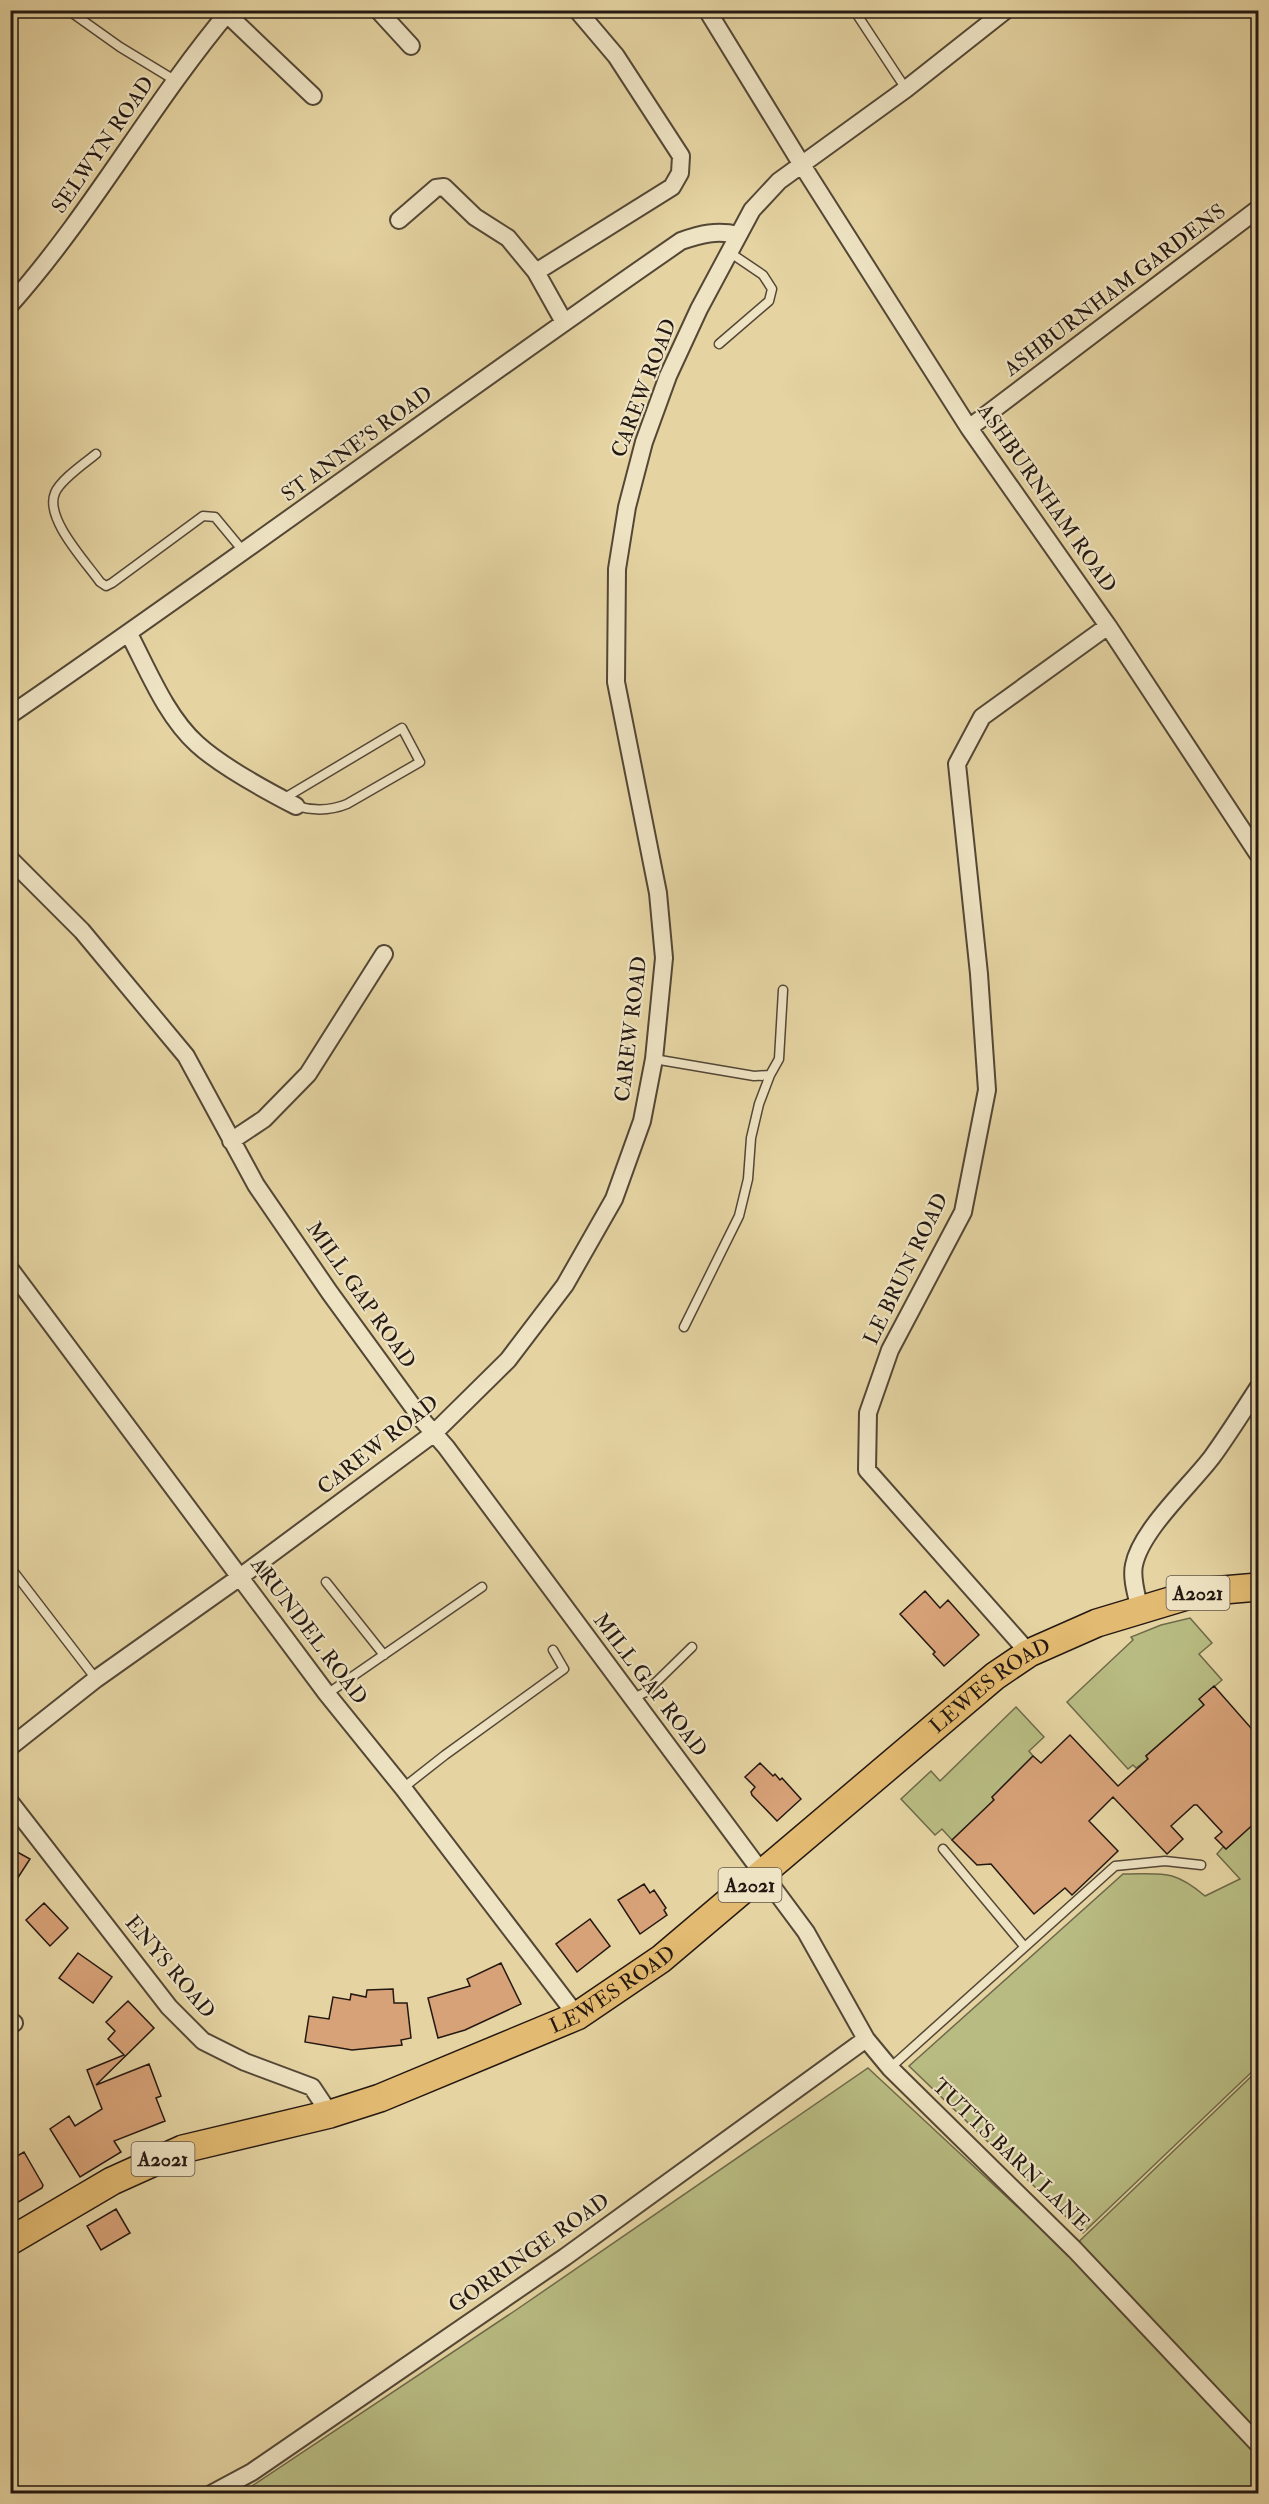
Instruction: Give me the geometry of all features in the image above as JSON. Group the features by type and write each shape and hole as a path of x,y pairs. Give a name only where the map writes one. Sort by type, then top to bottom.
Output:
{"main road":[{"name":"A2021","path":"1140,1610 1200,1592 1258,1587"},
{"name":"LEWES ROAD","path":"10,2241 112,2181 183,2149 330,2114 380,2098 577,2016 661,1959 995,1676 1029,1653 1069,1634 1140,1610"}],"street":[{"path":"378,10 411,46"},
{"path":"536,272 672,186 680,173 681,156 616,56 577,10"},
{"name":"ASHBURNHAM ROAD","path":"708,10 802,165 969,428 1108,626 1258,854"},
{"name":"CAREW ROAD","path":"10,1747 96,1679 240,1577 433,1434 508,1360 565,1285 614,1199 642,1121 654,1059 664,958 658,893 616,682 617,569 627,507 644,442 668,376 699,309 752,210 766,193 778,181 906,89 1006,10"},
{"name":"SELWYN ROAD","path":"10,305 42,269 176,81 229,12"},
{"path":"229,12 313,96"},
{"path":"399,220 436,188 444,187 475,217 508,238 536,272 564,322"},
{"name":"ASHBURNHAM GARDENS","path":"969,428 1258,209"},
{"name":"ST ANNE'S ROAD","path":"10,715 129,634 564,322 681,241 701,234 722,232 738,236"},
{"name":"LE BRUN ROAD","path":"1029,1653 867,1470 868,1413 890,1350 963,1212 987,1090 979,974 957,764 982,717 1108,626"},
{"path":"129,634 172,715 196,744 289,803"},
{"name":"MILL GAP ROAD","path":"10,859 82,931 186,1056 256,1185 330,1293 433,1434 446,1448 631,1699 764,1874"},
{"path":"231,1141 264,1119 308,1074 384,954"},
{"name":"ARUNDEL ROAD","path":"10,1269 327,1694 403,1788 577,2016"},
{"path":"1140,1610 1134,1580 1134,1564 1141,1548 1150,1532 1212,1457 1258,1388"},
{"name":"ENYS ROAD","path":"10,1802 169,2007 203,2041 245,2062 312,2087 330,2114"},
{"name":"TUTTS BARN LANE","path":"764,1874 806,1932 866,2039 890,2068 1075,2250 1258,2444"},
{"name":"GORRINGE ROAD","path":"212,2493 252,2472 565,2257 866,2039"}],"lane":[{"path":"68,10 176,81"},
{"path":"854,10 906,89"},
{"path":"719,344 769,301 772,289 763,276 729,252"},
{"path":"96,454 59,486 54,494 53,508 57,523 100,582 106,586 203,516 215,517 244,552"},
{"path":"402,728 420,762 347,804 334,809 308,809 289,803 402,728"},
{"path":"684,1327 739,1216 748,1179 751,1138 759,1104 779,1059 783,990"},
{"path":"654,1059 754,1076 770,1075"},
{"path":"10,1567 96,1679"},
{"path":"326,1582 384,1655"},
{"path":"327,1694 483,1587"},
{"path":"631,1699 646,1692 692,1647"},
{"path":"403,1788 444,1755 564,1669 553,1650"},
{"path":"943,1849 1024,1946"},
{"path":"890,2068 1115,1866 1164,1861 1201,1864"}],"green space":[{"path":"1190,1618 1212,1643 1199,1654 1222,1680 1200,1699 1204,1705 1146,1756 1148,1759 1136,1768 1133,1765 1128,1769 1067,1702 1133,1640 1131,1637 1161,1625"},
{"path":"1016,1707 1044,1737 1029,1751 1033,1756 992,1797 994,1800 952,1840 942,1829 935,1835 901,1799 931,1771 940,1781"},
{"path":"1258,1820 1258,2066 1083,2233 909,2066 1123,1874 1176,1877 1205,1896 1240,1879 1217,1854 1223,1847 1226,1849"},
{"path":"868,2068 1067,2253 1258,2070 1258,2493 240,2494 516,2310"}],"building":[{"path":"925,1591 940,1608 948,1600 979,1635 944,1666 933,1654 935,1652 900,1614"},
{"path":"1214,1686 1258,1736 1258,1820 1226,1849 1215,1838 1222,1832 1197,1805 1194,1805 1171,1826 1183,1839 1167,1854 1113,1797 1089,1821 1118,1851 1072,1895 1065,1888 1034,1914 991,1864 977,1865 952,1840 994,1800 992,1797 1033,1756 1041,1763 1070,1735 1118,1786 1148,1759 1146,1756 1204,1705 1199,1699"},
{"path":"760,1763 773,1776 775,1774 780,1780 782,1778 801,1799 777,1821 752,1795 751,1792 755,1787 745,1777"},
{"path":"10,1848 30,1859 10,1890"},
{"path":"644,1884 650,1893 654,1890 666,1908 664,1910 667,1915 640,1934 618,1900"},
{"path":"44,1903 68,1928 50,1946 26,1920"},
{"path":"590,1919 610,1946 577,1972 556,1944"},
{"path":"78,1953 112,1977 93,2003 59,1978"},
{"path":"501,1963 521,2004 465,2030 438,2038 428,1998 470,1986 467,1979"},
{"path":"393,1989 394,2003 407,2003 411,2038 401,2040 402,2045 352,2050 305,2042 309,2016 329,2019 333,1997 350,2000 351,1994 366,1997 367,1990"},
{"path":"128,2001 154,2028 96,2085 149,2064 161,2096 156,2098 165,2121 114,2141 121,2152 80,2177 50,2129 69,2116 75,2126 102,2109 87,2070 124,2055 108,2039 115,2031 106,2022"},
{"path":"24,2152 43,2185 42,2188 10,2207 10,2160"},
{"path":"116,2209 130,2233 101,2250 87,2226"}]}
